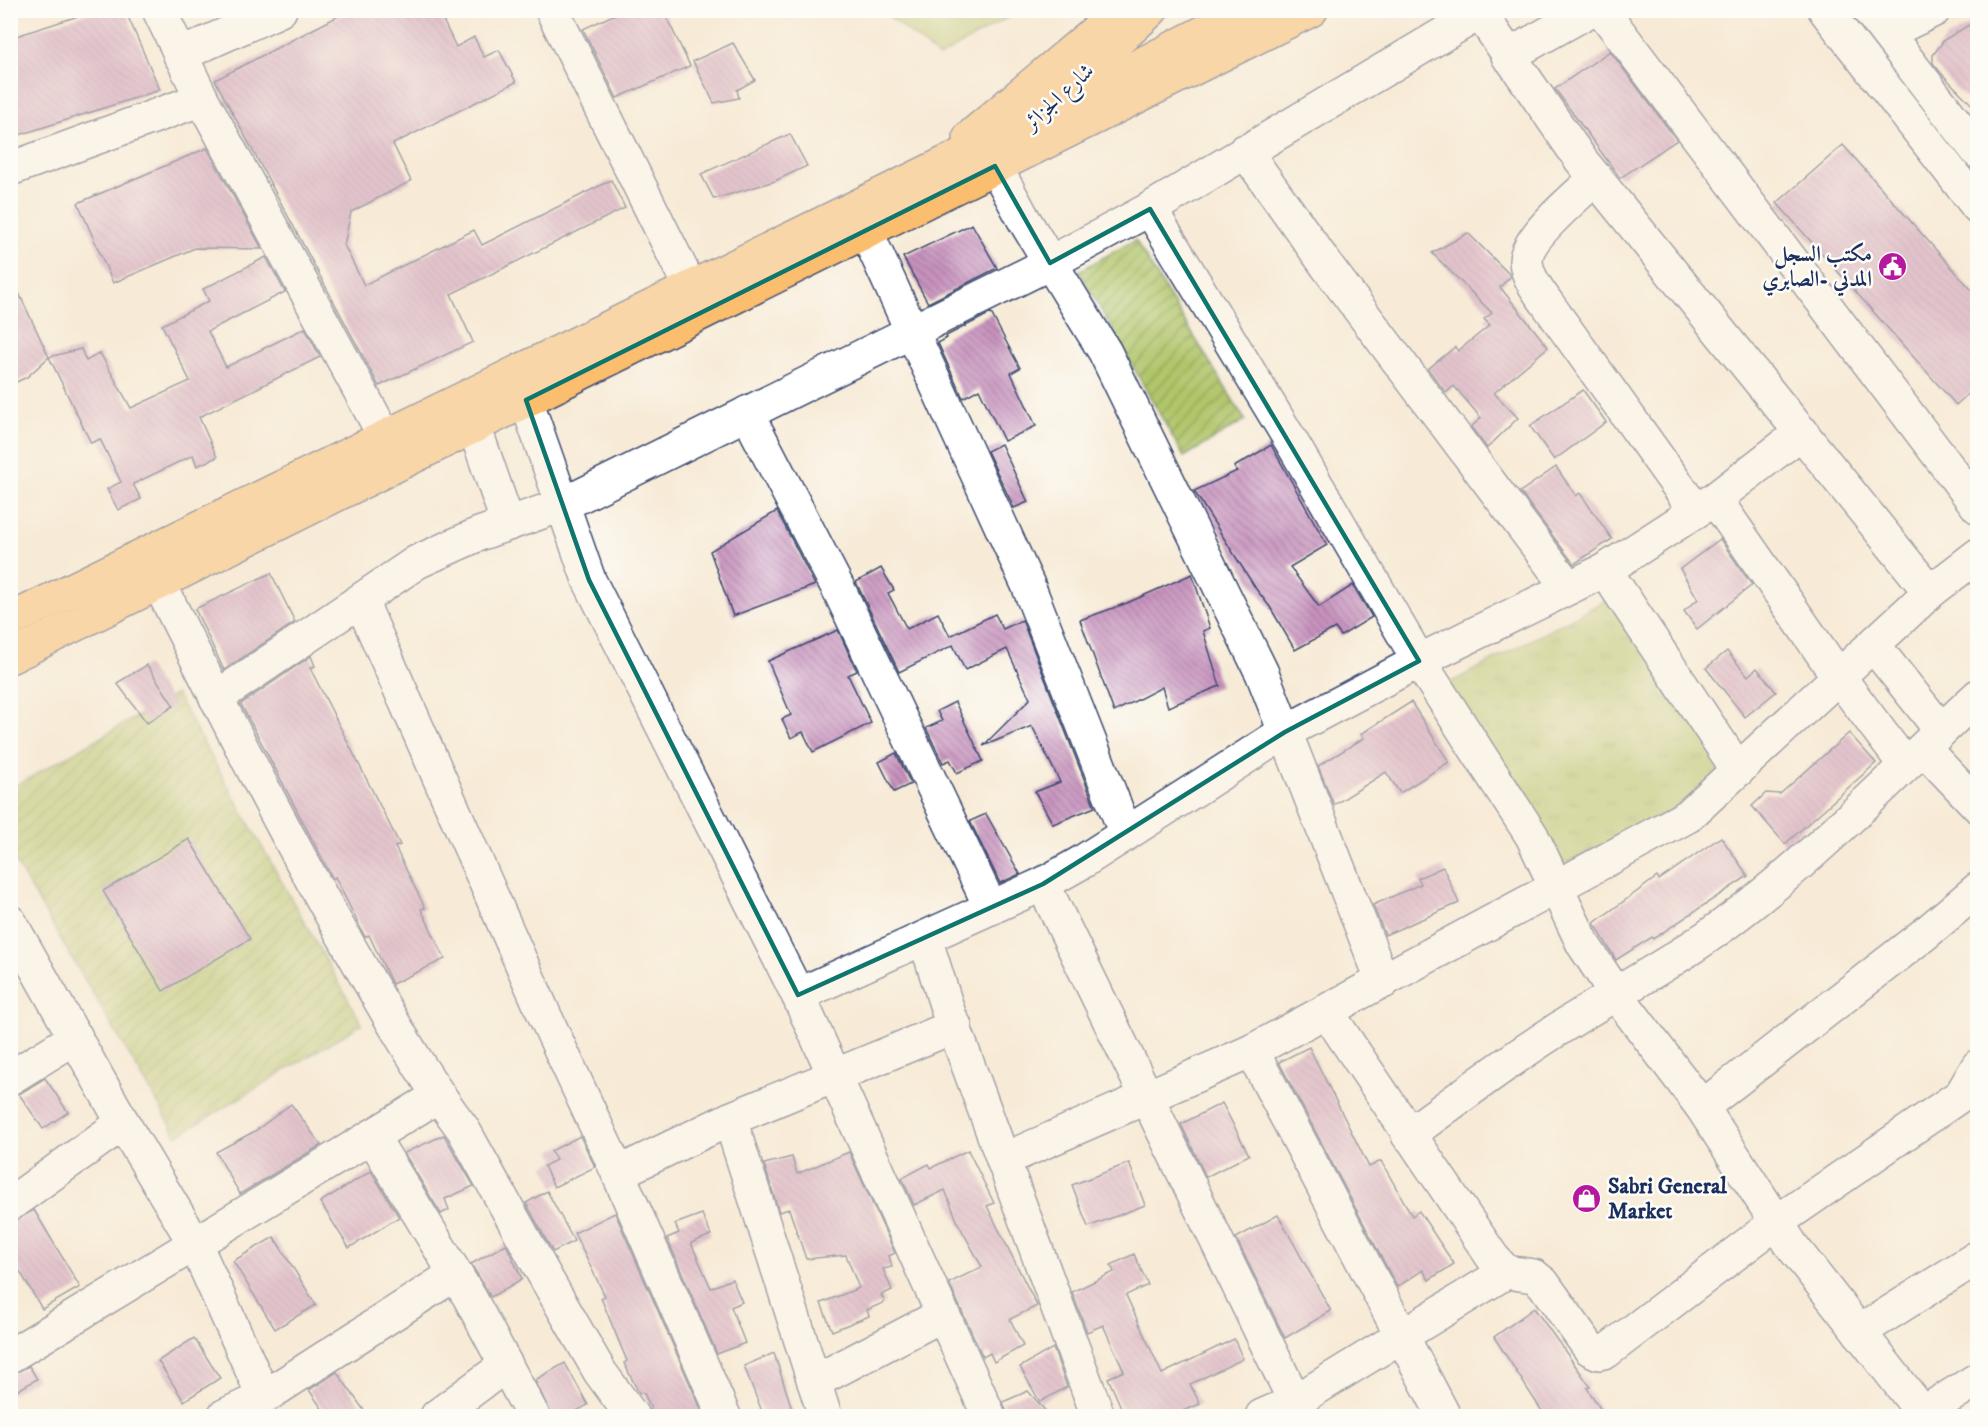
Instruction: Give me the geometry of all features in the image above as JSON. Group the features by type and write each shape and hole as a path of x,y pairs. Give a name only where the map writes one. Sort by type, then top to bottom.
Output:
{"main road":[{"name":"شارع الجزائر","path":"932,169 1120,10"},
{"name":"شارع الجزائر","path":"966,181 1151,10"},
{"path":"10,620 1028,123 1247,10"},
{"path":"10,657 1311,10"}],"street":[{"path":"159,10 202,99 385,437"},
{"path":"180,55 280,10"},
{"path":"552,10 690,287"},
{"path":"1508,56 1590,10"},
{"path":"1602,10 1977,507"},
{"path":"1826,10 1977,207"},
{"path":"1934,10 1878,22 1977,153"},
{"path":"216,698 417,562 508,524 562,505 1050,263 1150,209 1479,12 1596,178 1930,592"},
{"path":"10,169 202,99"},
{"path":"1245,151 1327,266 1568,586"},
{"path":"995,166 1110,362 1262,673 1383,981"},
{"path":"1596,178 1536,237 1527,249 1527,270 1549,306 1838,676 1923,748 1977,806"},
{"path":"1150,209 1291,441 1419,661 1532,836 1583,944 1616,994 1702,1107 1792,1246 1922,1416 1977,1379"},
{"path":"866,231 1028,585 1126,834"},
{"path":"526,400 594,591 798,995 989,1416"},
{"path":"747,413 840,592 992,908"},
{"path":"474,426 508,524"},
{"path":"798,995 1043,884 1126,834 1285,732 1419,661 1568,586 1605,570 1706,505 1802,432"},
{"path":"1003,1160 1252,1051 1688,816 1930,592 1977,555"},
{"path":"1605,570 1738,770"},
{"path":"159,583 216,698 338,926 438,1096 463,1129 600,1372 632,1416"},
{"path":"361,601 544,1014 618,1173 724,1416"},
{"path":"1874,646 1923,748"},
{"path":"1408,1135 1537,1043 1724,925 1772,888 1977,696"},
{"path":"1043,884 1298,1409"},
{"path":"1702,1107 1926,933 1977,890"},
{"path":"10,922 123,1124 195,1244 264,1397"},
{"path":"925,938 1003,1160 1098,1416"},
{"path":"1327,1012 1492,1258 1506,1272 1534,1276 1543,1283 1590,1349 1599,1353 1607,1351 1777,1222 1969,1106 1977,1066"},
{"path":"618,1173 730,1119 955,1026"},
{"path":"10,1078 76,1037"},
{"path":"1252,1051 1444,1416"},
{"path":"10,1356 438,1096"},
{"path":"730,1119 825,1416"},
{"path":"10,1204 123,1124"},
{"path":"372,1136 456,1274 533,1416"},
{"path":"1859,1332 1977,1257"},
{"path":"1262,1416 1298,1409 1401,1336 1506,1272"},
{"path":"230,1415 264,1397 456,1274"},
{"path":"814,1382 942,1315"},
{"path":"437,1416 506,1365"}],"highlighted area":[{"path":"995,166 1050,263 1150,209 1419,661 1285,732 1043,884 798,995 589,580 526,400"}],"green space":[{"path":"883,11 1019,11 939,57"},
{"path":"1135,240 1245,420 1184,457 1079,271"},
{"path":"1612,597 1727,769 1677,808 1564,864 1446,685"},
{"path":"176,694 362,1024 177,1136 11,855 10,789"}],"building":[{"path":"97,10 125,10 160,90 10,138 10,38"},
{"path":"350,10 438,10 456,47 474,37 484,57 499,50 516,82 393,144 411,181 351,212 344,245 364,285 474,230 482,245 611,180 625,208 451,294 473,342 379,386 215,80"},
{"path":"624,10 663,10 690,66 617,98 583,29"},
{"path":"1977,20 1977,110 1933,63 1933,55 1944,40"},
{"path":"733,43 755,80 737,90 739,98 714,103 693,61"},
{"path":"1610,51 1677,140 1620,178 1555,89"},
{"path":"790,134 807,166 775,181 714,199 701,174"},
{"path":"1843,145 1977,296 1977,386 1956,405 1777,203"},
{"path":"207,148 262,249 195,248 113,283 78,203"},
{"path":"972,224 997,268 928,303 903,257"},
{"path":"1468,233 1509,274 1510,277 1500,287 1548,347 1494,393 1518,418 1487,448 1471,427 1481,418 1454,386 1446,393 1428,369 1455,347 1458,351 1490,325 1484,319 1492,313 1432,253"},
{"path":"266,257 285,292 208,331 226,367 305,328 320,357 199,417 217,457 197,466 193,455 133,484 141,499 118,510 107,489 121,482 100,439 91,443 49,357 81,349 86,361 100,353 131,408 190,381 162,325 209,301 203,289"},
{"path":"10,274 49,357 27,377 10,385"},
{"path":"991,313 1020,368 1011,373 1036,426 1004,441 979,389 963,398 938,343 947,338 946,336"},
{"path":"1583,390 1606,422 1554,460 1530,426"},
{"path":"1001,444 1028,502 1014,508 987,451"},
{"path":"1271,445 1327,545 1290,567 1319,607 1353,585 1372,617 1341,636 1335,628 1295,650 1270,607 1256,589 1194,491 1237,471 1234,467"},
{"path":"1556,467 1576,496 1580,493 1612,539 1574,564 1520,492"},
{"path":"777,511 815,585 733,616 710,551"},
{"path":"1720,539 1752,585 1697,629 1684,611 1698,599 1680,569"},
{"path":"881,568 894,590 888,593 907,629 938,613 950,636 995,614 1003,629 1022,620 1095,807 1053,824 1035,792 1060,782 1032,726 983,746 1030,699 1007,649 965,670 953,645 899,672 856,582"},
{"path":"271,573 295,622 224,670 195,609"},
{"path":"1192,574 1210,628 1203,631 1220,686 1168,707 1162,687 1114,712 1080,620 1127,603"},
{"path":"838,630 857,671 848,675 871,723 813,752 803,732 791,738 782,719 791,715 768,661"},
{"path":"1727,651 1748,676 1757,668 1776,692 1745,717 1706,668"},
{"path":"311,656 315,666 310,668 400,845 395,847 425,908 421,909 445,959 392,984 369,935 365,937 241,704"},
{"path":"147,665 174,706 147,723 117,683"},
{"path":"955,702 983,761 957,773 950,760 943,763 926,728 942,721 937,711"},
{"path":"1411,702 1449,762 1400,793 1386,772 1334,805 1318,766 1364,738 1361,734"},
{"path":"1849,733 1876,763 1785,844 1752,806 1766,793 1780,794"},
{"path":"896,753 911,784 894,792 879,762"},
{"path":"986,814 1020,874 1000,883 970,821"},
{"path":"1721,837 1748,876 1653,939 1652,937 1616,960 1594,923 1657,877 1659,880"},
{"path":"189,839 250,939 163,991 103,891"},
{"path":"1443,867 1459,903 1385,935 1373,905 1421,884 1418,878"},
{"path":"1309,1047 1369,1167 1381,1161 1412,1216 1419,1211 1454,1264 1429,1280 1423,1270 1397,1287 1279,1062"},
{"path":"45,1078 68,1112 43,1129 19,1094"},
{"path":"1222,1103 1249,1155 1206,1177 1181,1124"},
{"path":"291,1104 321,1145 240,1194 216,1152 255,1131"},
{"path":"444,1135 474,1186 445,1199 449,1210 441,1214 404,1153"},
{"path":"580,1136 595,1167 554,1187 544,1166 556,1160 551,1151"},
{"path":"968,1150 994,1203 987,1206 1037,1306 1010,1319 1023,1346 994,1362 990,1353 983,1357 949,1283 982,1267 958,1223 945,1190 914,1205 902,1178 929,1164 931,1168"},
{"path":"849,1152 895,1253 889,1256 892,1267 883,1269 892,1290 881,1295 885,1302 867,1310 869,1316 832,1331 821,1303 859,1288 846,1255 806,1259 789,1209 779,1212 764,1164 792,1157 797,1174"},
{"path":"1129,1163 1145,1205 1088,1227 1072,1185"},
{"path":"371,1171 399,1217 349,1248 320,1202"},
{"path":"547,1191 574,1241 553,1252 526,1203"},
{"path":"34,1210 80,1287 42,1309 18,1268 10,1272 10,1223"},
{"path":"615,1213 704,1416 654,1416 644,1393 639,1393 624,1363 627,1361 601,1298 605,1296 574,1233"},
{"path":"702,1214 711,1235 691,1243 711,1288 732,1279 742,1302 731,1307 745,1343 717,1354 667,1238 679,1233 675,1224"},
{"path":"1278,1215 1331,1311 1285,1338 1236,1238"},
{"path":"274,1237 316,1305 275,1329 233,1261"},
{"path":"506,1244 522,1279 491,1297 471,1264"},
{"path":"1134,1254 1148,1285 1126,1295 1162,1374 1234,1339 1243,1359 1190,1384 1200,1404 1171,1416 1125,1416 1108,1378 1124,1371 1103,1325 1087,1332 1072,1292 1114,1272 1111,1265"},
{"path":"1534,1308 1590,1386 1587,1388 1605,1416 1545,1416 1494,1337"},
{"path":"194,1338 220,1378 184,1401 158,1361"},
{"path":"1053,1348 1067,1387 1040,1402 1020,1367"},
{"path":"774,1353 793,1412 781,1416 763,1414 744,1366"},
{"path":"565,1363 588,1405 567,1416 552,1416 535,1380"},
{"path":"29,1366 37,1379 10,1395 10,1375"},
{"path":"337,1372 368,1416 327,1416 309,1390"},
{"path":"1028,1391 1050,1416 1008,1416 1003,1402"}],"place":[{"name":"مكتب السجل المدني -الصابري","path":"1893,266"},
{"name":"Sabri General Market","path":"1587,1198"}]}
